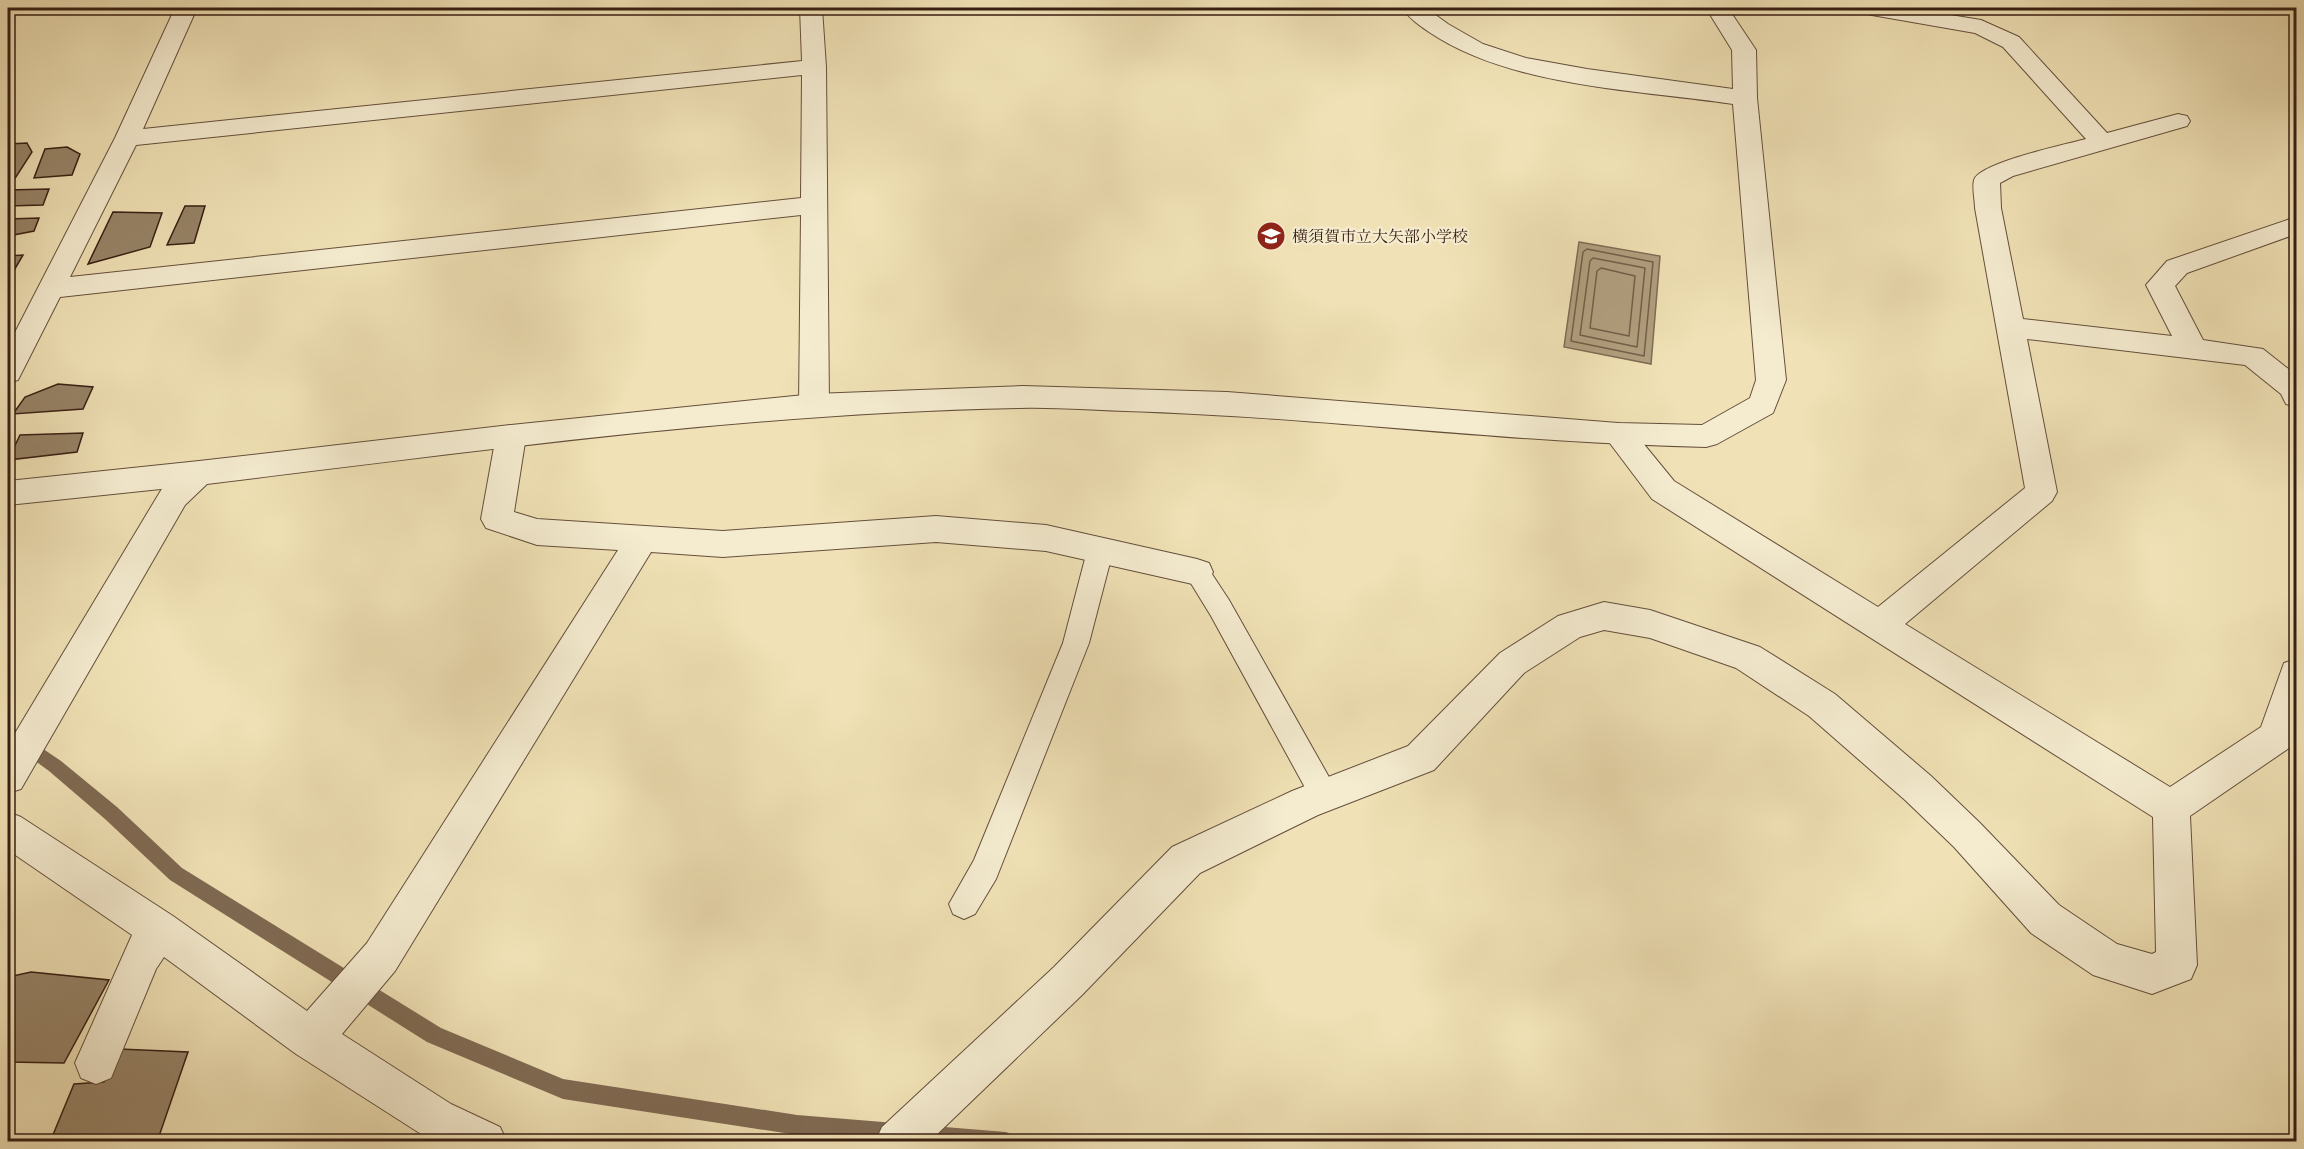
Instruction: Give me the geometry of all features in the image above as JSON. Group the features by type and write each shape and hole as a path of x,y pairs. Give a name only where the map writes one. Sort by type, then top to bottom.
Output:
{"street":[{"path":"8,373 127,138 186,8"},
{"path":"811,8 814,67 814,405"},
{"path":"1413,8 1443,30 1493,56 1560,71 1745,98"},
{"path":"8,494 511,436 814,405 1023,397 1227,403 1618,434 1706,436 1762,405 1771,380 1745,98 1743,50 1717,8"},
{"path":"1872,8 1981,27 2011,42 2102,142"},
{"path":"127,138 814,67"},
{"path":"1880,626 2041,492 1988,208 1987,180 2004,170 2178,121"},
{"path":"50,289 814,205"},
{"path":"2193,349 2160,285 2177,267 2296,225"},
{"path":"2011,327 2253,356 2294,389 2296,396"},
{"path":"1618,434 1663,490 2171,808"},
{"path":"511,436 497,519 537,532 723,544 936,529 1046,538 1197,572"},
{"path":"8,777 174,496 199,473"},
{"path":"320,1029 381,957 642,539"},
{"path":"897,1142 1068,981 1186,860 1324,795 1421,758 1512,663 1570,626 1604,616 1650,624 1748,657 1822,705 1918,788 1967,835 2045,919 2107,961 2152,974 2177,965 2171,808"},
{"path":"2171,808 2276,737 2296,674"},
{"path":"8,829 159,930 320,1029 436,1119 485,1142"},
{"path":"96,1063 142,955 159,930"}],"lane":[{"path":"964,904 985,869 1076,644 1100,551"},
{"path":"1197,572 1221,608 1324,795"}],"water":[{"path":"1579,242 1660,256 1651,364 1564,347"}],"building":[{"path":"27,143 32,152 14,180 8,179 8,144"},
{"path":"67,147 80,154 72,175 34,178 45,149"},
{"path":"49,189 43,205 8,206 8,190"},
{"path":"185,206 205,206 194,243 167,245"},
{"path":"113,212 162,213 150,247 88,264"},
{"path":"39,218 34,231 8,236 8,219"},
{"path":"23,255 9,279 8,279 8,256"},
{"path":"58,384 93,387 83,409 13,414 25,397"},
{"path":"83,433 77,452 8,460 20,435"},
{"path":"31,972 109,980 64,1063 8,1062 8,977"},
{"path":"119,1049 188,1052 157,1142 50,1142 74,1084 104,1082"}],"waterway":[{"path":"8,732 55,766 111,813 176,874 434,1035 563,1089 797,1125 1006,1142"}],"place":[{"name":"横須賀市立大矢部小学校","path":"1271,236"}]}
